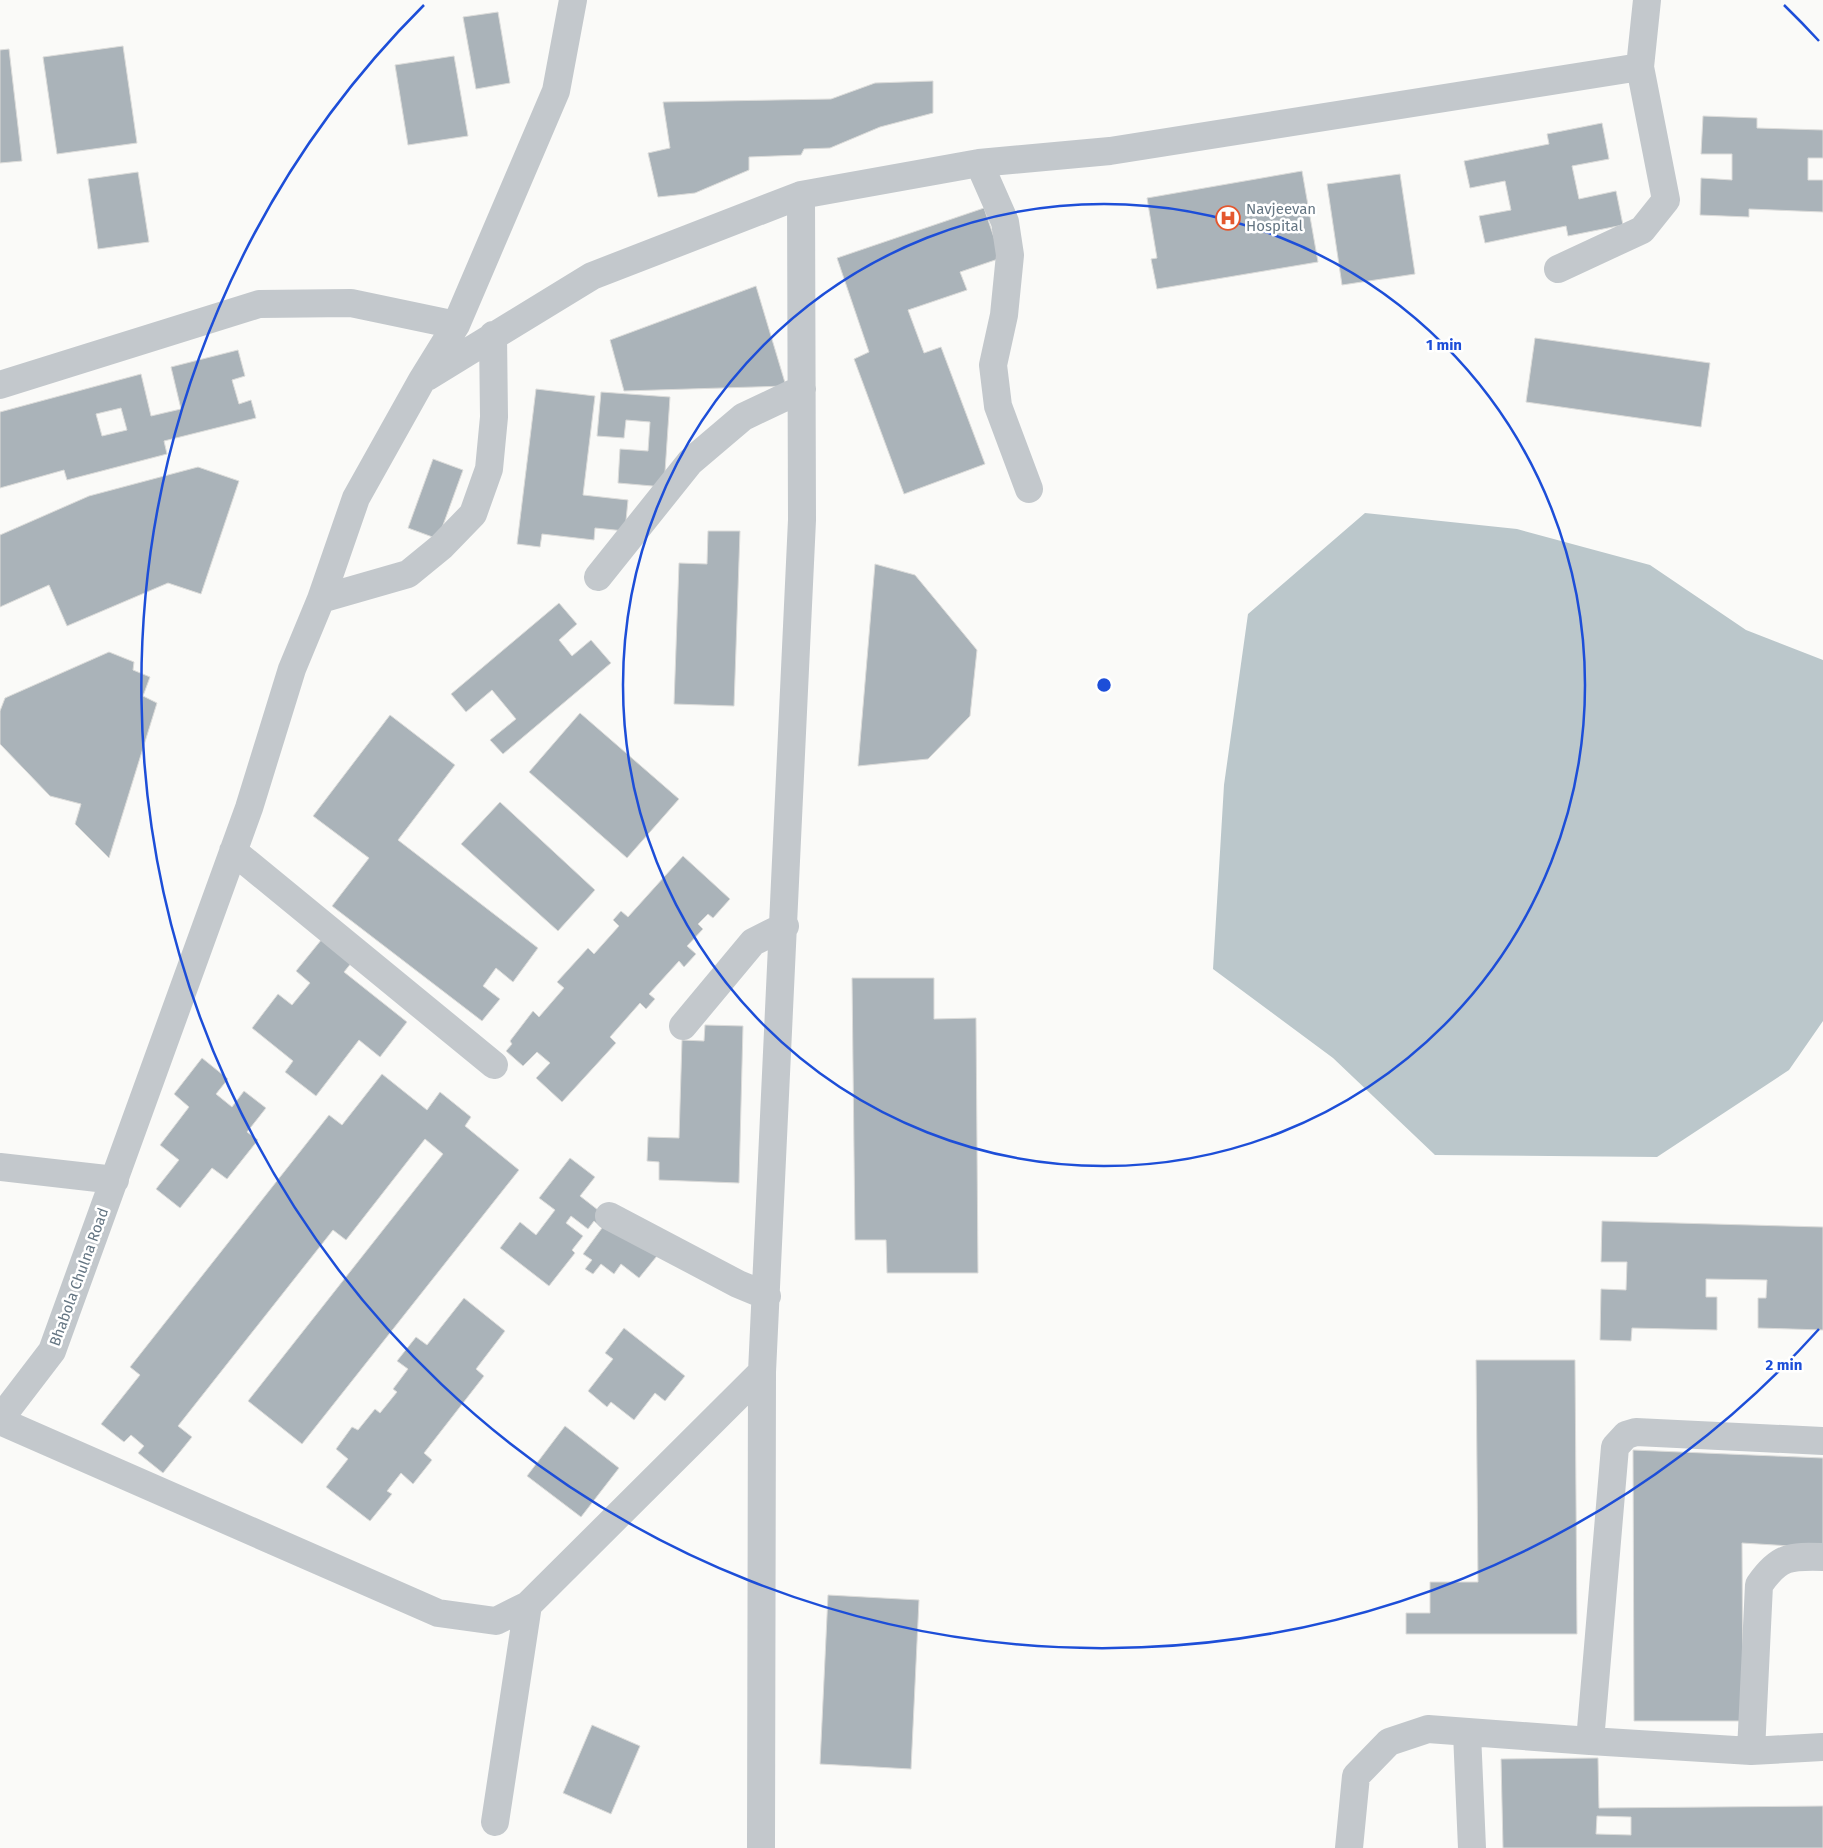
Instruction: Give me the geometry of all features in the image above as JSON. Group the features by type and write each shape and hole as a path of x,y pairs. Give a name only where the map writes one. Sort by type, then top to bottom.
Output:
{"street":[{"name":"Bhabola Chulna Road","path":"0,1420 52,1351 249,808 292,669 321,599 356,498 422,380 456,325 556,91 573,0"},
{"path":"1558,269 1642,230 1666,200 1640,67 1647,0"},
{"path":"422,380 592,276 801,195 979,163 1110,151 1640,67"},
{"path":"979,163 1005,222 1010,254 1004,315 993,365 998,406 1028,488"},
{"path":"761,1848 762,1372 785,926 802,520 801,195"},
{"path":"0,385 259,304 351,304 456,325"},
{"path":"321,599 408,574 441,547 473,514 489,468 494,417 493,335"},
{"path":"598,577 690,462 743,417 802,389"},
{"path":"233,851 494,1065"},
{"path":"683,1026 753,942 785,926"},
{"path":"0,1167 114,1180"},
{"path":"608,1216 738,1284 767,1296"},
{"path":"0,1420 438,1612 496,1621 528,1606 762,1372"},
{"path":"1590,1741 1615,1448 1626,1435 1636,1432 1823,1441"},
{"path":"1751,1751 1759,1585 1767,1573 1787,1557 1823,1557"},
{"path":"495,1822 528,1606"},
{"path":"1349,1848 1356,1776 1389,1742 1428,1729 1751,1751 1823,1747"},
{"path":"1467,1733 1472,1848"}],"shaded area":[{"path":"1365,513 1517,529 1650,565 1746,630 1823,660 1823,1021 1789,1070 1657,1157 1435,1155 1333,1058 1213,969 1224,785 1248,614"}],"building":[{"path":"498,12 510,83 476,89 463,17"},
{"path":"123,46 137,143 57,154 43,57"},
{"path":"9,49 22,161 0,163 0,50"},
{"path":"454,56 468,136 408,145 395,65"},
{"path":"933,81 933,113 880,127 830,148 804,149 801,155 749,157 749,170 695,193 658,197 648,153 670,148 663,102 831,99 875,83"},
{"path":"1703,116 1757,118 1757,128 1823,130 1823,158 1808,158 1808,180 1823,180 1823,212 1749,209 1749,217 1700,215 1701,178 1732,180 1732,154 1701,154"},
{"path":"1602,123 1609,159 1572,166 1579,199 1616,191 1623,225 1568,236 1566,226 1485,243 1479,216 1511,210 1505,181 1470,188 1464,161 1549,144 1547,134"},
{"path":"1302,171 1318,262 1157,289 1151,259 1157,258 1147,198"},
{"path":"138,172 149,242 98,249 88,179"},
{"path":"1400,174 1415,274 1342,285 1327,184"},
{"path":"984,208 1001,258 960,272 967,290 908,310 924,353 941,347 985,464 904,494 854,359 869,352 837,258"},
{"path":"756,286 786,386 624,391 610,340"},
{"path":"1535,338 1710,363 1701,427 1526,402"},
{"path":"238,350 245,376 232,380 239,404 251,400 256,418 164,441 167,454 67,480 64,470 0,488 0,412 141,374 151,416 181,409 171,367","holes":["121,408 127,430 102,436 96,414"]},
{"path":"536,389 595,396 583,495 628,500 625,531 595,528 594,540 542,534 540,547 517,544"},
{"path":"601,392 670,397 664,487 618,483 620,449 648,451 650,422 626,420 624,438 597,436"},
{"path":"433,459 463,470 438,539 408,528"},
{"path":"198,467 239,481 201,594 168,583 67,626 49,585 0,607 0,535 89,496"},
{"path":"708,531 740,531 734,706 674,704 679,563 707,564"},
{"path":"875,564 915,575 977,650 970,716 928,759 858,766"},
{"path":"559,603 577,624 559,640 572,656 591,640 611,663 503,754 490,740 516,719 492,690 466,712 451,694"},
{"path":"109,652 134,662 133,670 150,677 143,696 157,703 109,858 75,824 81,804 50,796 0,744 0,711 5,698"},
{"path":"580,713 679,799 627,858 529,772"},
{"path":"390,715 455,765 398,840 538,948 513,982 496,968 483,986 500,999 482,1021 332,906 369,858 313,816"},
{"path":"500,802 595,890 558,931 461,844"},
{"path":"683,856 730,899 713,918 708,914 698,924 703,929 687,946 696,954 684,967 679,961 649,994 655,999 646,1009 640,1003 610,1037 616,1043 562,1102 536,1078 550,1063 537,1052 523,1066 506,1051 512,1044 510,1041 533,1011 539,1017 564,988 557,982 588,948 594,954 619,926 613,920 621,911 628,917"},
{"path":"322,939 352,962 344,972 407,1022 380,1057 359,1040 316,1096 285,1072 293,1061 252,1028 278,994 292,1005 310,983 296,971"},
{"path":"852,978 934,978 934,1019 976,1018 978,1273 887,1273 886,1240 855,1240"},
{"path":"705,1025 743,1026 739,1183 659,1180 659,1162 647,1161 648,1137 679,1138 682,1040 704,1041"},
{"path":"202,1058 228,1079 216,1094 232,1107 244,1091 266,1108 247,1132 258,1140 227,1179 212,1168 180,1208 156,1189 179,1160 160,1145 189,1107 174,1094"},
{"path":"382,1074 427,1110 440,1092 471,1117 465,1126 519,1170 302,1444 248,1401 443,1154 425,1139 346,1240 333,1230 178,1426 192,1437 163,1473 138,1453 144,1446 131,1435 124,1442 101,1424 140,1375 130,1367 329,1115 342,1125"},
{"path":"570,1158 595,1177 580,1196 657,1256 639,1278 621,1264 614,1274 601,1264 593,1274 585,1269 592,1260 583,1254 602,1228 594,1221 588,1229 571,1216 566,1223 583,1236 572,1250 575,1253 549,1286 500,1248 520,1222 536,1235 555,1210 539,1198"},
{"path":"1602,1221 1823,1227 1823,1330 1758,1328 1758,1298 1766,1298 1767,1280 1706,1279 1706,1297 1717,1297 1717,1330 1632,1328 1631,1341 1600,1340 1601,1289 1626,1290 1627,1262 1601,1262"},
{"path":"464,1298 505,1331 476,1369 484,1376 424,1453 432,1460 413,1484 401,1473 387,1491 392,1494 370,1521 326,1487 348,1459 336,1449 352,1427 358,1430 375,1409 380,1413 397,1392 393,1389 408,1369 397,1361 416,1337 427,1345"},
{"path":"624,1328 685,1376 665,1401 655,1393 634,1420 611,1402 607,1407 588,1391 613,1359 605,1353"},
{"path":"1476,1360 1575,1360 1577,1634 1406,1634 1406,1613 1430,1613 1430,1582 1478,1582"},
{"path":"565,1426 619,1468 581,1517 527,1476"},
{"path":"1633,1450 1823,1458 1823,1548 1742,1543 1743,1721 1634,1721"},
{"path":"828,1595 919,1600 911,1769 820,1764"},
{"path":"592,1725 640,1746 611,1814 563,1793"},
{"path":"1598,1758 1599,1808 1823,1806 1823,1848 1503,1848 1501,1759","holes":["1597,1816 1631,1817 1631,1835 1596,1834"]}],"place":[{"name":"Navjeevan Hospital","path":"1228,218"}]}
